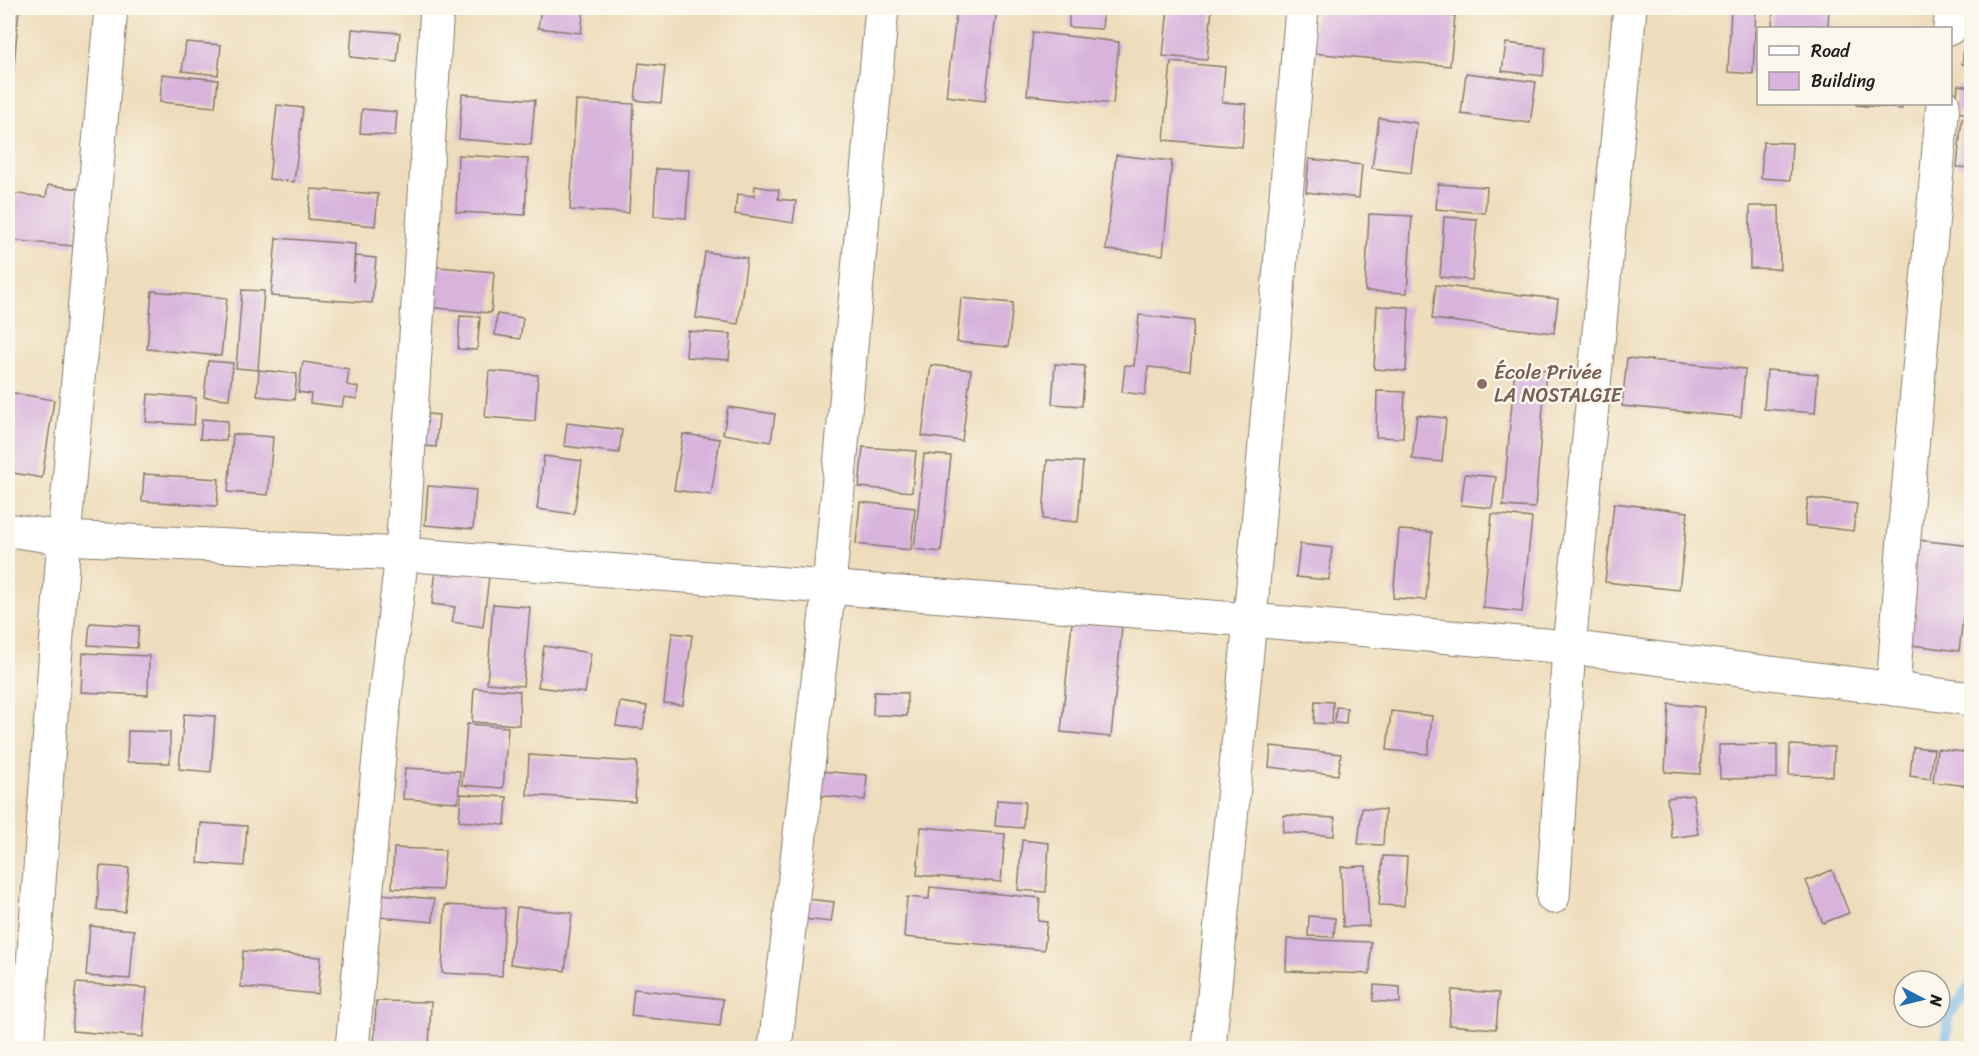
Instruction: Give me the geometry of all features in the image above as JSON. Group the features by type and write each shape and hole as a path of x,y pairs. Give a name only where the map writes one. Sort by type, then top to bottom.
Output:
{"street":[{"path":"27,1048 64,538 111,8"},
{"path":"352,1048 383,714 402,554 437,8"},
{"path":"776,1048 829,587 882,8"},
{"path":"1209,1048 1250,620 1302,8"},
{"path":"1553,897 1569,647 1630,8"},
{"path":"1950,27 1952,8"},
{"path":"1893,690 1904,537 1943,105"},
{"path":"8,530 64,538 402,554 1569,647 1971,699"}],"building":[{"path":"8,8 19,8 13,78 8,77"},
{"path":"541,8 584,8 581,33 538,28"},
{"path":"942,8 997,8 985,101 946,96 956,15 941,13"},
{"path":"1069,8 1104,8 1102,29 1069,27"},
{"path":"1168,8 1212,8 1207,60 1163,56"},
{"path":"1316,8 1365,8 1455,16 1450,66 1312,53"},
{"path":"1731,8 1756,8 1753,74 1728,72"},
{"path":"1773,8 1829,8 1828,27 1772,27"},
{"path":"1967,28 1972,29 1972,65 1962,64"},
{"path":"352,29 400,33 397,62 350,57"},
{"path":"1033,32 1119,42 1113,104 1027,95"},
{"path":"186,42 221,45 218,75 182,71"},
{"path":"1506,43 1546,48 1543,76 1502,71"},
{"path":"1171,62 1225,67 1222,102 1246,104 1242,147 1164,140"},
{"path":"639,63 665,66 661,103 635,100"},
{"path":"1466,73 1536,82 1530,123 1461,114"},
{"path":"162,74 218,80 215,107 160,102"},
{"path":"1958,85 1972,87 1972,114 1955,112"},
{"path":"462,94 535,100 531,145 459,139"},
{"path":"576,101 634,104 629,213 570,210"},
{"path":"277,105 303,108 294,182 269,179"},
{"path":"1856,105 1902,105 1902,109"},
{"path":"362,109 397,112 395,136 360,133"},
{"path":"1379,118 1417,123 1411,173 1372,168"},
{"path":"1962,118 1972,119 1972,168 1957,167"},
{"path":"1763,142 1792,143 1790,180 1761,178"},
{"path":"458,155 528,159 525,215 456,212"},
{"path":"1116,155 1172,161 1163,255 1106,250"},
{"path":"1309,159 1362,165 1359,198 1306,192"},
{"path":"656,169 689,170 686,218 654,216"},
{"path":"1438,184 1487,187 1485,213 1436,209"},
{"path":"48,185 79,189 73,246 8,240 8,193 46,197"},
{"path":"755,186 779,190 778,199 796,201 793,223 735,214 737,194 754,196"},
{"path":"311,189 378,194 375,226 308,219"},
{"path":"1750,206 1779,206 1780,269 1750,268"},
{"path":"1369,214 1412,216 1407,293 1365,291"},
{"path":"1444,217 1477,219 1472,280 1440,277"},
{"path":"276,238 355,244 353,282 356,256 376,258 372,303 271,296"},
{"path":"705,252 747,258 738,324 696,318"},
{"path":"429,266 494,272 491,313 426,307"},
{"path":"1436,285 1558,299 1554,333 1432,319"},
{"path":"242,290 264,291 258,370 236,368"},
{"path":"152,291 227,298 221,356 147,349"},
{"path":"961,298 1013,303 1008,347 957,342"},
{"path":"1377,306 1409,307 1406,371 1374,369"},
{"path":"497,314 523,318 520,339 495,335"},
{"path":"1139,315 1194,321 1190,371 1148,367 1145,395 1122,392 1125,365 1134,366"},
{"path":"460,316 480,317 477,350 458,349"},
{"path":"688,331 731,334 729,360 686,357"},
{"path":"1627,358 1745,369 1741,417 1622,406"},
{"path":"208,361 233,363 229,399 204,397"},
{"path":"303,362 349,369 347,385 358,387 357,399 344,397 342,407 310,403 311,394 298,392"},
{"path":"1055,364 1085,366 1082,406 1052,404"},
{"path":"931,365 971,370 962,441 922,436"},
{"path":"1515,367 1546,370 1535,508 1503,506"},
{"path":"259,370 297,374 294,400 257,396"},
{"path":"1767,370 1818,374 1815,413 1764,409"},
{"path":"489,371 538,375 535,421 485,417"},
{"path":"1377,391 1405,392 1403,438 1376,437"},
{"path":"8,392 54,400 42,478 8,472"},
{"path":"148,394 196,398 194,425 146,422"},
{"path":"728,407 775,414 771,442 723,434"},
{"path":"417,413 439,415 436,447 414,445"},
{"path":"1417,415 1446,418 1442,462 1412,459"},
{"path":"202,419 228,421 226,441 200,439"},
{"path":"567,423 622,430 619,453 564,446"},
{"path":"233,434 273,437 268,495 228,492"},
{"path":"683,434 720,439 711,495 674,490"},
{"path":"863,447 916,451 912,492 859,487"},
{"path":"924,454 951,456 941,552 914,549"},
{"path":"544,456 582,461 574,514 537,509"},
{"path":"1047,460 1083,462 1078,522 1043,519"},
{"path":"144,474 219,479 217,506 142,501"},
{"path":"1465,474 1496,477 1492,508 1461,505"},
{"path":"428,486 476,490 473,529 425,525"},
{"path":"1808,498 1857,504 1853,531 1805,525"},
{"path":"860,502 915,508 911,550 856,544"},
{"path":"1614,503 1688,512 1679,590 1605,582"},
{"path":"1492,514 1532,518 1522,612 1483,608"},
{"path":"1399,530 1432,532 1426,600 1393,598"},
{"path":"1917,540 1972,546 1959,651 1904,644"},
{"path":"1300,544 1332,548 1329,580 1296,577"},
{"path":"436,569 489,576 483,627 452,622 455,607 432,604"},
{"path":"493,604 530,607 523,686 487,683"},
{"path":"1072,622 1122,627 1111,737 1061,732"},
{"path":"90,623 139,626 137,648 88,645"},
{"path":"672,633 692,635 683,705 664,703"},
{"path":"544,646 591,653 585,693 538,687"},
{"path":"83,653 149,656 148,695 81,692"},
{"path":"474,688 520,691 519,725 472,722"},
{"path":"874,692 907,693 907,716 873,715"},
{"path":"1315,701 1333,702 1332,724 1314,723"},
{"path":"620,702 647,706 643,729 616,726"},
{"path":"1669,704 1704,707 1700,774 1665,772"},
{"path":"1336,707 1347,708 1346,724 1335,723"},
{"path":"1391,711 1432,716 1428,754 1387,750"},
{"path":"184,714 215,716 211,772 179,769"},
{"path":"467,724 508,727 503,788 462,785"},
{"path":"128,731 170,732 170,763 127,762"},
{"path":"1777,744 1777,778 1720,779 1719,745"},
{"path":"1790,745 1834,747 1833,776 1789,775"},
{"path":"1271,746 1341,754 1338,775 1269,767"},
{"path":"1913,747 1934,749 1930,779 1910,776"},
{"path":"1937,749 1972,753 1970,786 1933,782"},
{"path":"529,755 637,762 635,802 527,795"},
{"path":"405,768 460,771 458,802 403,799"},
{"path":"818,771 867,775 865,800 816,795"},
{"path":"461,794 507,797 505,825 459,821"},
{"path":"1693,795 1698,834 1672,838 1667,798"},
{"path":"997,800 1025,802 1023,828 995,826"},
{"path":"1362,808 1385,810 1383,845 1358,844"},
{"path":"1284,815 1335,818 1334,836 1283,832"},
{"path":"201,823 247,826 244,866 198,863"},
{"path":"921,827 1005,834 1001,882 917,875"},
{"path":"1022,840 1049,843 1046,892 1018,890"},
{"path":"394,848 445,850 442,890 392,888"},
{"path":"1383,856 1407,857 1404,906 1379,905"},
{"path":"100,866 129,868 125,912 97,910"},
{"path":"1366,866 1369,926 1343,927 1341,867"},
{"path":"1832,870 1849,913 1823,923 1806,881"},
{"path":"930,887 1040,898 1038,921 1047,922 1044,950 904,937 907,897 929,899"},
{"path":"371,893 434,899 433,922 369,916"},
{"path":"807,899 834,902 831,922 804,919"},
{"path":"445,905 505,908 502,976 442,973"},
{"path":"517,907 572,913 565,971 510,964"},
{"path":"1309,916 1335,918 1334,937 1308,936"},
{"path":"90,926 134,930 130,979 86,976"},
{"path":"1287,939 1371,942 1370,974 1286,971"},
{"path":"243,951 321,957 318,994 241,987"},
{"path":"76,983 147,988 143,1037 72,1031"},
{"path":"1374,985 1400,987 1400,1003 1373,1001"},
{"path":"634,989 723,999 720,1026 631,1016"},
{"path":"1452,990 1499,993 1496,1029 1449,1025"},
{"path":"376,1001 431,1002 429,1048 374,1048"}],"waterway":[{"path":"1946,1048 1948,1017 1972,982"}],"place":[{"name":"École Privée LA NOSTALGIE","path":"1482,384"}]}
